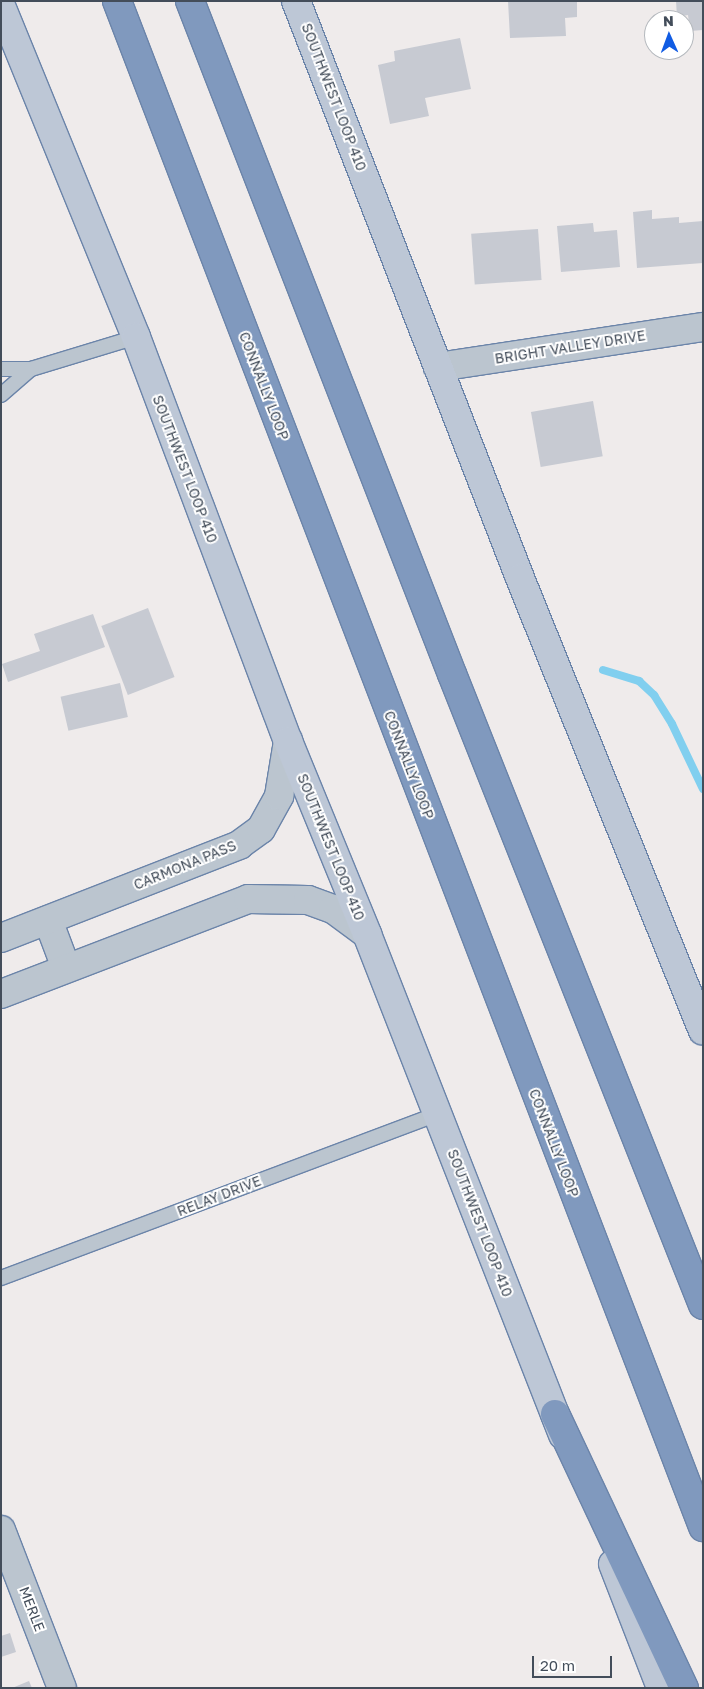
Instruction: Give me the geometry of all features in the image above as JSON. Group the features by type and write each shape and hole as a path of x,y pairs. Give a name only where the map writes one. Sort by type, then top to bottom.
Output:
{"highway":[{"name":"CONNALLY LOOP","path":"117,1 703,1527"},
{"path":"190,1 452,674 703,1305"},
{"path":"555,1414 684,1688"}],"main road":[{"name":"SOUTHWEST LOOP 410","path":"296,1 438,367 703,1030"},
{"name":"SOUTHWEST LOOP 410","path":"1,6 136,337 288,742 367,934 661,1688"}],"street":[{"name":"BRIGHT VALLEY DRIVE","path":"438,367 703,327"},
{"name":"CARMONA PASS","path":"1,938 240,844 261,829 280,796 288,742"},
{"path":"1,994 248,899 308,900 333,909 367,934"},
{"path":"48,920 66,968"},
{"name":"MERLE","path":"1,1530 62,1688"}],"lane":[{"path":"1,369 31,369 136,337"},
{"path":"1,395 31,369"},
{"name":"RELAY DRIVE","path":"1,1278 437,1114"}],"building":[{"path":"508,1 577,1 577,17 565,18 566,36 510,38"},
{"path":"676,1 703,1 703,30 694,31 694,10 677,10"},
{"path":"460,38 471,89 425,98 429,116 390,124 378,65 395,61 394,51"},
{"path":"652,210 652,219 679,217 679,223 703,221 703,263 637,268 633,212"},
{"path":"593,223 594,232 617,230 620,267 561,272 557,226"},
{"path":"538,229 542,280 475,285 471,234"},
{"path":"593,401 603,456 541,467 531,412"},
{"path":"148,608 175,677 128,695 101,626"},
{"path":"93,614 105,647 8,682 2,664 40,651 34,634"},
{"path":"120,683 128,717 68,731 61,697"},
{"path":"10,1633 16,1652 1,1657 1,1636"},
{"path":"29,1681 32,1688 12,1688"}],"waterway":[{"path":"603,670 639,681 654,695 672,724 703,789"}]}
